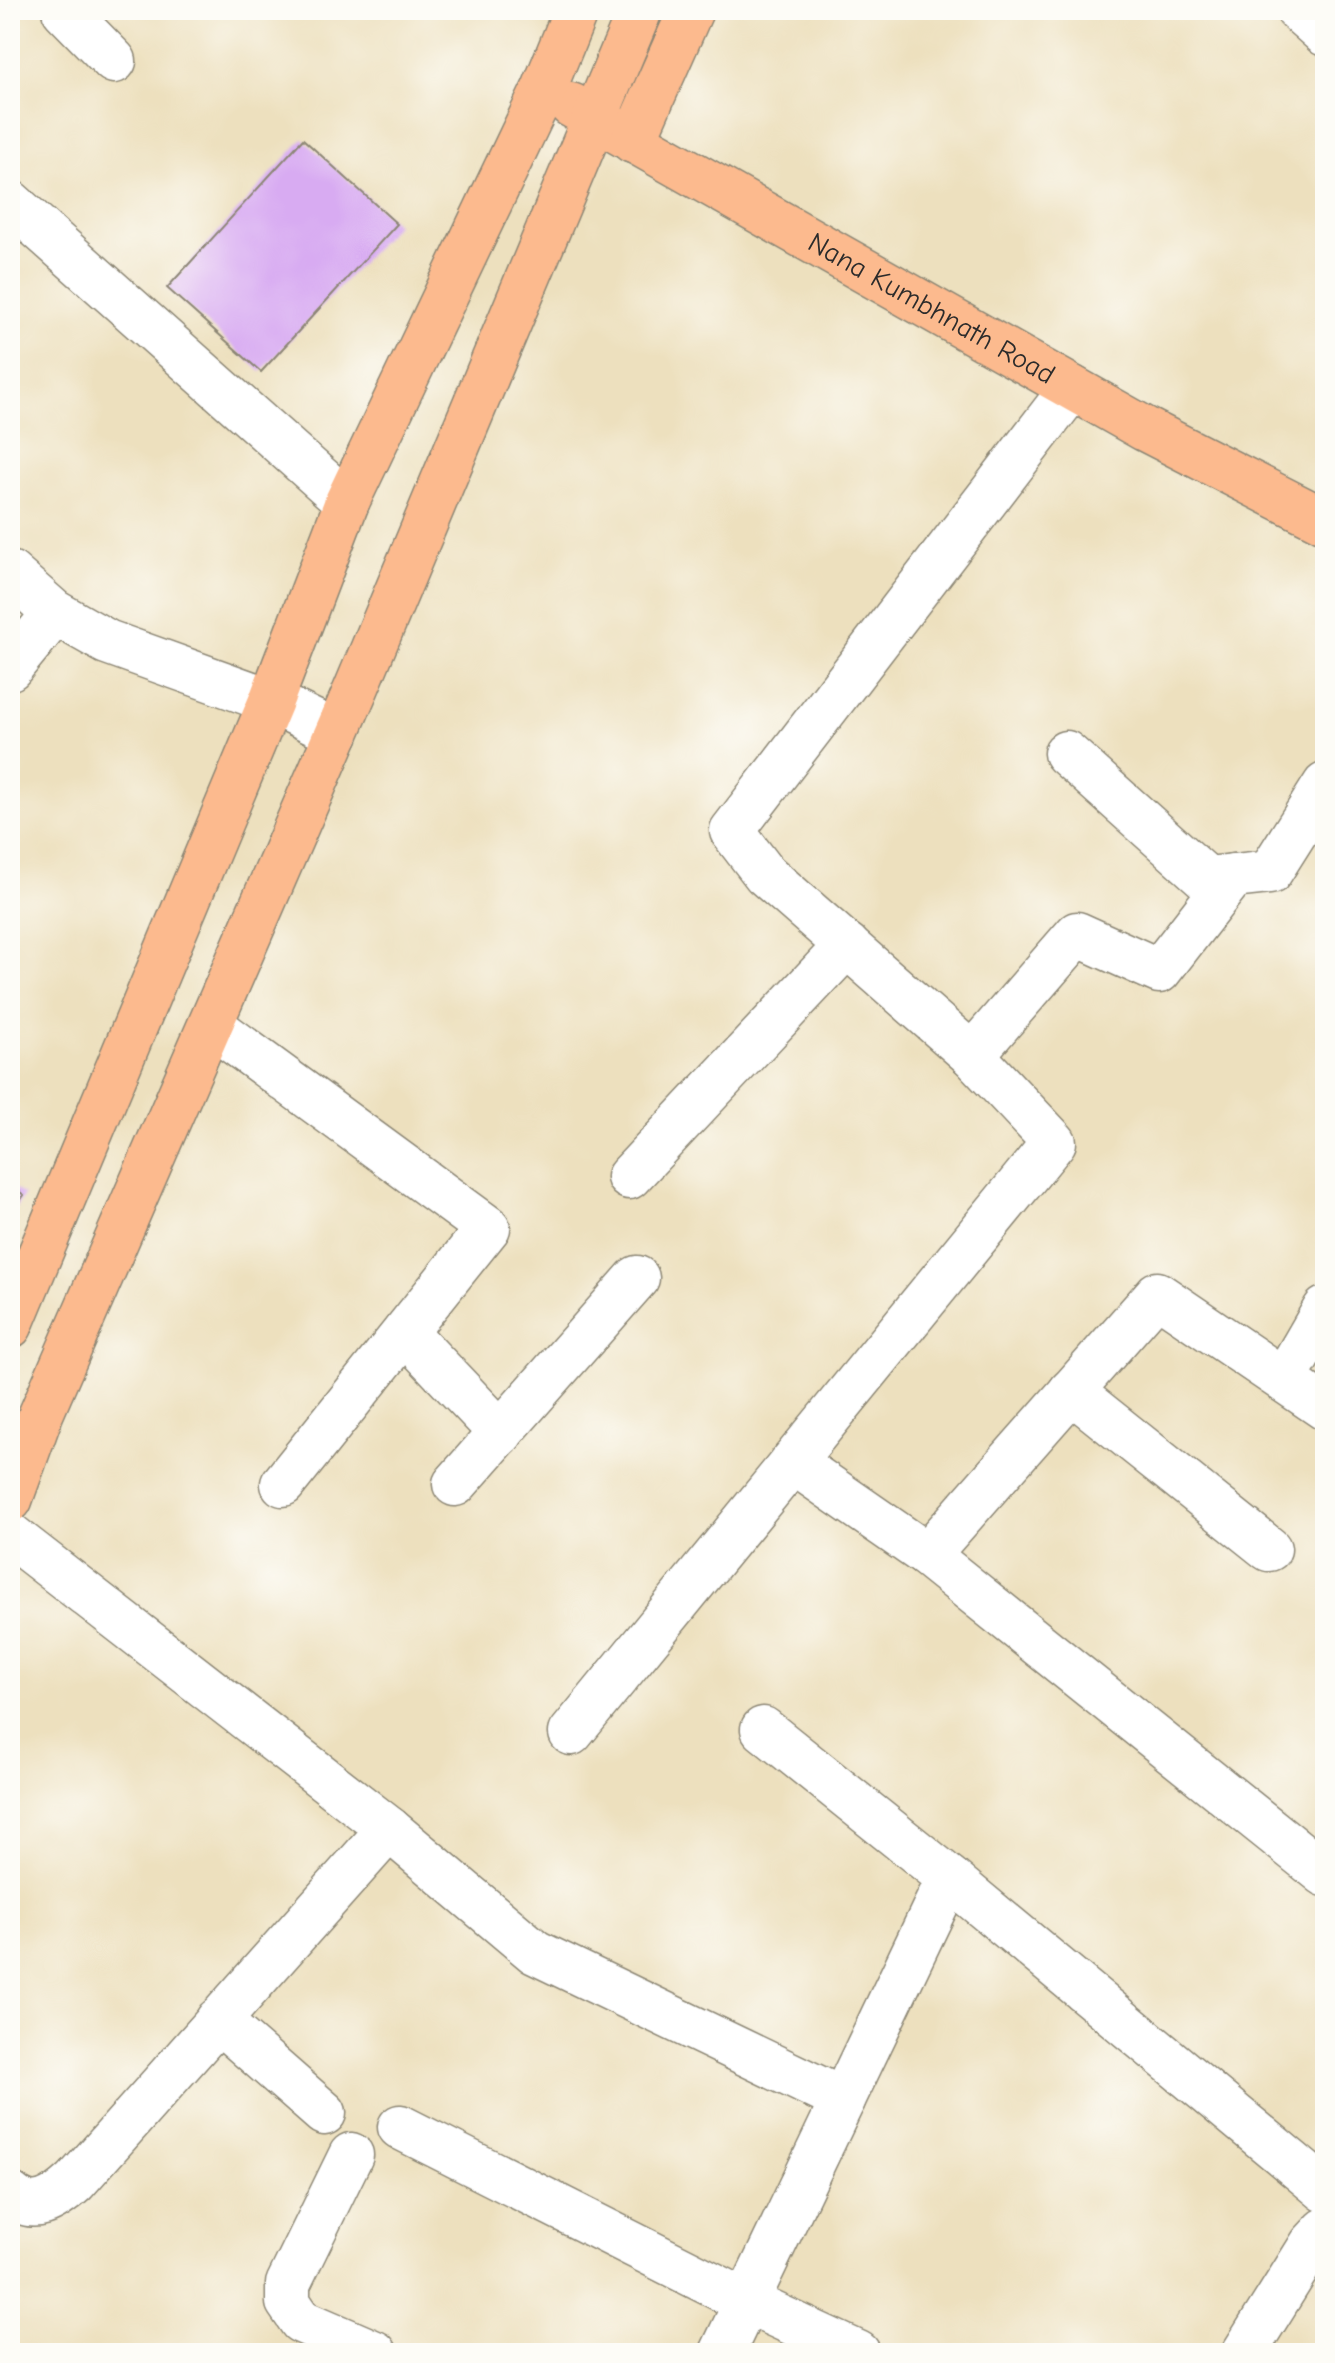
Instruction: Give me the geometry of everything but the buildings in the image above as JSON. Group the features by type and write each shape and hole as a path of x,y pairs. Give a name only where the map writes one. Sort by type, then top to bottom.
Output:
{"main road":[{"path":"10,1326 271,701 347,502 544,89 576,10"},
{"path":"10,1500 41,1414 337,733 640,10"},
{"path":"633,141 691,10"},
{"name":"Nana Kumbhnath Road","path":"544,89 1072,388 1325,521"}],"street":[{"path":"64,10 114,61"},
{"path":"1298,10 1325,34"},
{"path":"10,202 347,502"},
{"path":"571,1733 1054,1142 972,1055 765,874 732,831 1072,388"},
{"path":"10,573 55,613 107,642 271,701 337,733"},
{"path":"10,668 55,613"},
{"path":"1066,753 1207,879 1270,872 1325,785"},
{"path":"972,1055 1077,934 1159,971 1233,876"},
{"path":"629,1177 847,945"},
{"path":"211,1025 488,1228 283,1484"},
{"path":"455,1484 637,1278"},
{"path":"927,1555 1157,1294 1325,1408"},
{"path":"1284,1380 1325,1309"},
{"path":"405,1332 501,1433"},
{"path":"1071,1391 1269,1549"},
{"path":"793,1462 927,1555 1325,1874"},
{"path":"10,1535 389,1829 535,1952 843,2100"},
{"path":"763,1729 949,1878 1325,2190"},
{"path":"10,2194 22,2204 54,2201 389,1829"},
{"path":"722,2353 949,1878"},
{"path":"218,2020 324,2113"},
{"path":"400,2127 747,2302 858,2353"},
{"path":"351,2155 288,2284 288,2302 301,2321 375,2353"},
{"path":"1244,2353 1312,2244 1325,2230"}]}
